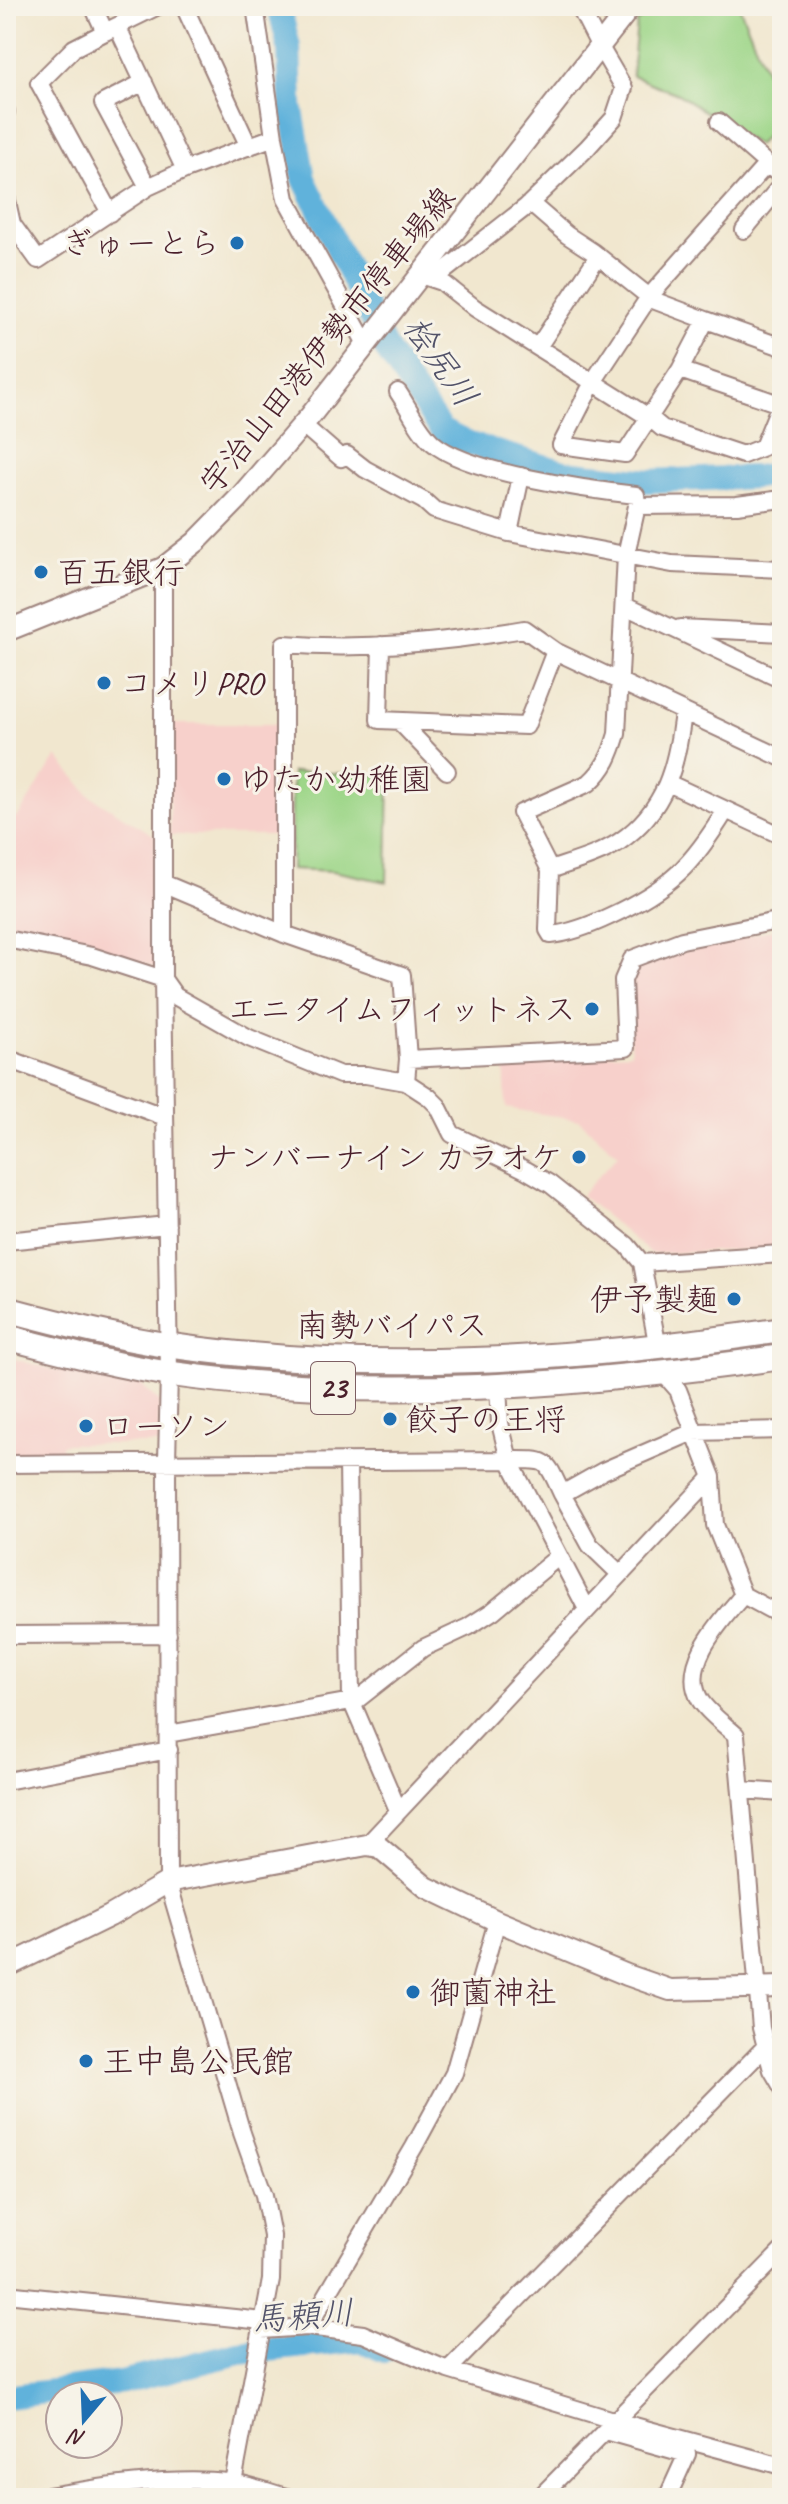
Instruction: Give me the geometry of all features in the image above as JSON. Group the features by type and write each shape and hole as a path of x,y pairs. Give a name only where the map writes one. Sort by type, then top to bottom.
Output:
{"highway":[{"name":"南勢バイパス","path":"6,1309 168,1345 342,1361 439,1361 658,1348 782,1330"},
{"name":"南勢バイパス","path":"6,1337 169,1373 362,1390 498,1386 664,1374 782,1357"}],"main road":[{"name":"宇治山田港伊勢市停車場線","path":"6,631 163,568 207,531 303,425 394,309 428,277 631,6"},
{"path":"6,1967 110,1916 168,1882 367,1845 379,1847 426,1887 497,1921 670,1990 782,1987"}],"street":[{"path":"93,6 144,82 185,170"},
{"path":"110,213 39,83 74,48 158,6"},
{"path":"184,6 249,147"},
{"path":"255,6 286,199 368,342"},
{"path":"428,277 530,203 614,118 624,88 579,6"},
{"path":"144,82 103,103 148,187"},
{"path":"719,122 782,177"},
{"path":"6,197 12,224 38,260 148,187 274,137"},
{"path":"706,320 680,370 625,454 561,445 593,382 649,297 767,164"},
{"path":"744,230 782,184"},
{"path":"530,203 649,297 782,347"},
{"path":"538,347 598,256"},
{"path":"428,277 442,282 475,308 662,428 743,455 763,447 781,405 680,370"},
{"path":"398,392 433,443 473,463 521,476 636,495 637,506 626,555 617,734 607,762 598,776 578,790 521,813 550,870 548,930 551,935 563,934 603,919 654,894 692,861 726,810"},
{"path":"303,425 341,458 347,455 434,510 509,533 672,564 782,569"},
{"path":"509,533 521,476"},
{"path":"637,506 737,505 782,499"},
{"path":"163,568 163,979 169,1373 168,1882 242,2133 264,2195 272,2236 271,2280 231,2490"},
{"path":"625,606 782,680"},
{"path":"670,628 782,633"},
{"path":"284,934 284,644 434,643 524,629 555,651 782,758"},
{"path":"381,645 379,720 526,726 555,651"},
{"path":"550,870 619,842 650,813 668,783 679,749 683,712"},
{"path":"399,721 447,771"},
{"path":"668,783 782,836"},
{"path":"163,883 284,934 402,975 408,1059 406,1082"},
{"path":"408,1059 626,1048 623,980 632,959 682,940 782,920"},
{"path":"7,943 92,956 163,979 175,996 249,1038 340,1075 366,1075 406,1082 438,1106 452,1134 550,1184 627,1245 642,1263 658,1348"},
{"path":"6,1058 165,1117"},
{"path":"6,1241 167,1225"},
{"path":"642,1263 782,1254"},
{"path":"664,1374 678,1390 712,1477 715,1525 743,1595 774,1607 782,1616"},
{"path":"498,1386 500,1423 509,1460 587,1609"},
{"path":"562,1494 603,1471 693,1432 782,1430"},
{"path":"6,1464 541,1460 548,1464 590,1545 620,1574"},
{"path":"348,1461 351,1700 398,1810"},
{"path":"367,1845 712,1477"},
{"path":"6,1781 357,1700 423,1648 468,1627 493,1611 559,1556"},
{"path":"743,1595 702,1651 694,1672 699,1699 736,1735 765,2047 772,2070 782,2087"},
{"path":"6,1635 168,1634"},
{"path":"741,1790 782,1793"},
{"path":"308,2327 454,2073 497,1921"},
{"path":"448,2370 765,2047"},
{"path":"539,2498 782,2251"},
{"path":"6,2294 261,2331 308,2327 363,2334 448,2370 687,2454 667,2498"},
{"path":"610,2426 782,2466"},
{"path":"37,2498 115,2485 231,2490 290,2498"}],"shaded area":[{"name":"ゆたか幼稚園","path":"169,724 277,724 279,835 170,835"},
{"path":"57,756 90,796 155,836 156,968 102,948 6,932 6,811 17,818"},
{"path":"782,927 782,1248 651,1254 581,1195 618,1155 579,1120 506,1108 504,1059 631,1053 625,988 635,964"},
{"path":"6,1357 59,1371 59,1366 135,1379 159,1402 159,1444 65,1444 61,1445 61,1454 6,1456"}],"green space":[{"path":"659,6 739,6 782,109 782,120 757,145 678,94 632,76 637,22"},
{"path":"292,772 389,775 387,882 333,871 291,869"}],"waterway":[{"name":"桧尻川","path":"279,6 289,47 291,105 304,179 387,351 441,430 469,444 564,472 649,481 756,477 782,473"},
{"name":"馬頼川","path":"6,2397 122,2382 239,2353 361,2340 385,2351"}],"place":[{"name":"ぎゅーとら","path":"237,243"},
{"name":"百五銀行","path":"41,572"},
{"name":"コメリPRO","path":"104,683"},
{"name":"ゆたか幼稚園","path":"224,779"},
{"name":"エニタイムフィットネス","path":"592,1009"},
{"name":"ナンバーナイン カラオケ","path":"579,1157"},
{"name":"伊予製麺","path":"734,1299"},
{"name":"餃子の王将","path":"390,1419"},
{"name":"ローソン","path":"86,1426"},
{"name":"御薗神社","path":"413,1992"},
{"name":"王中島公民館","path":"86,2061"}]}
